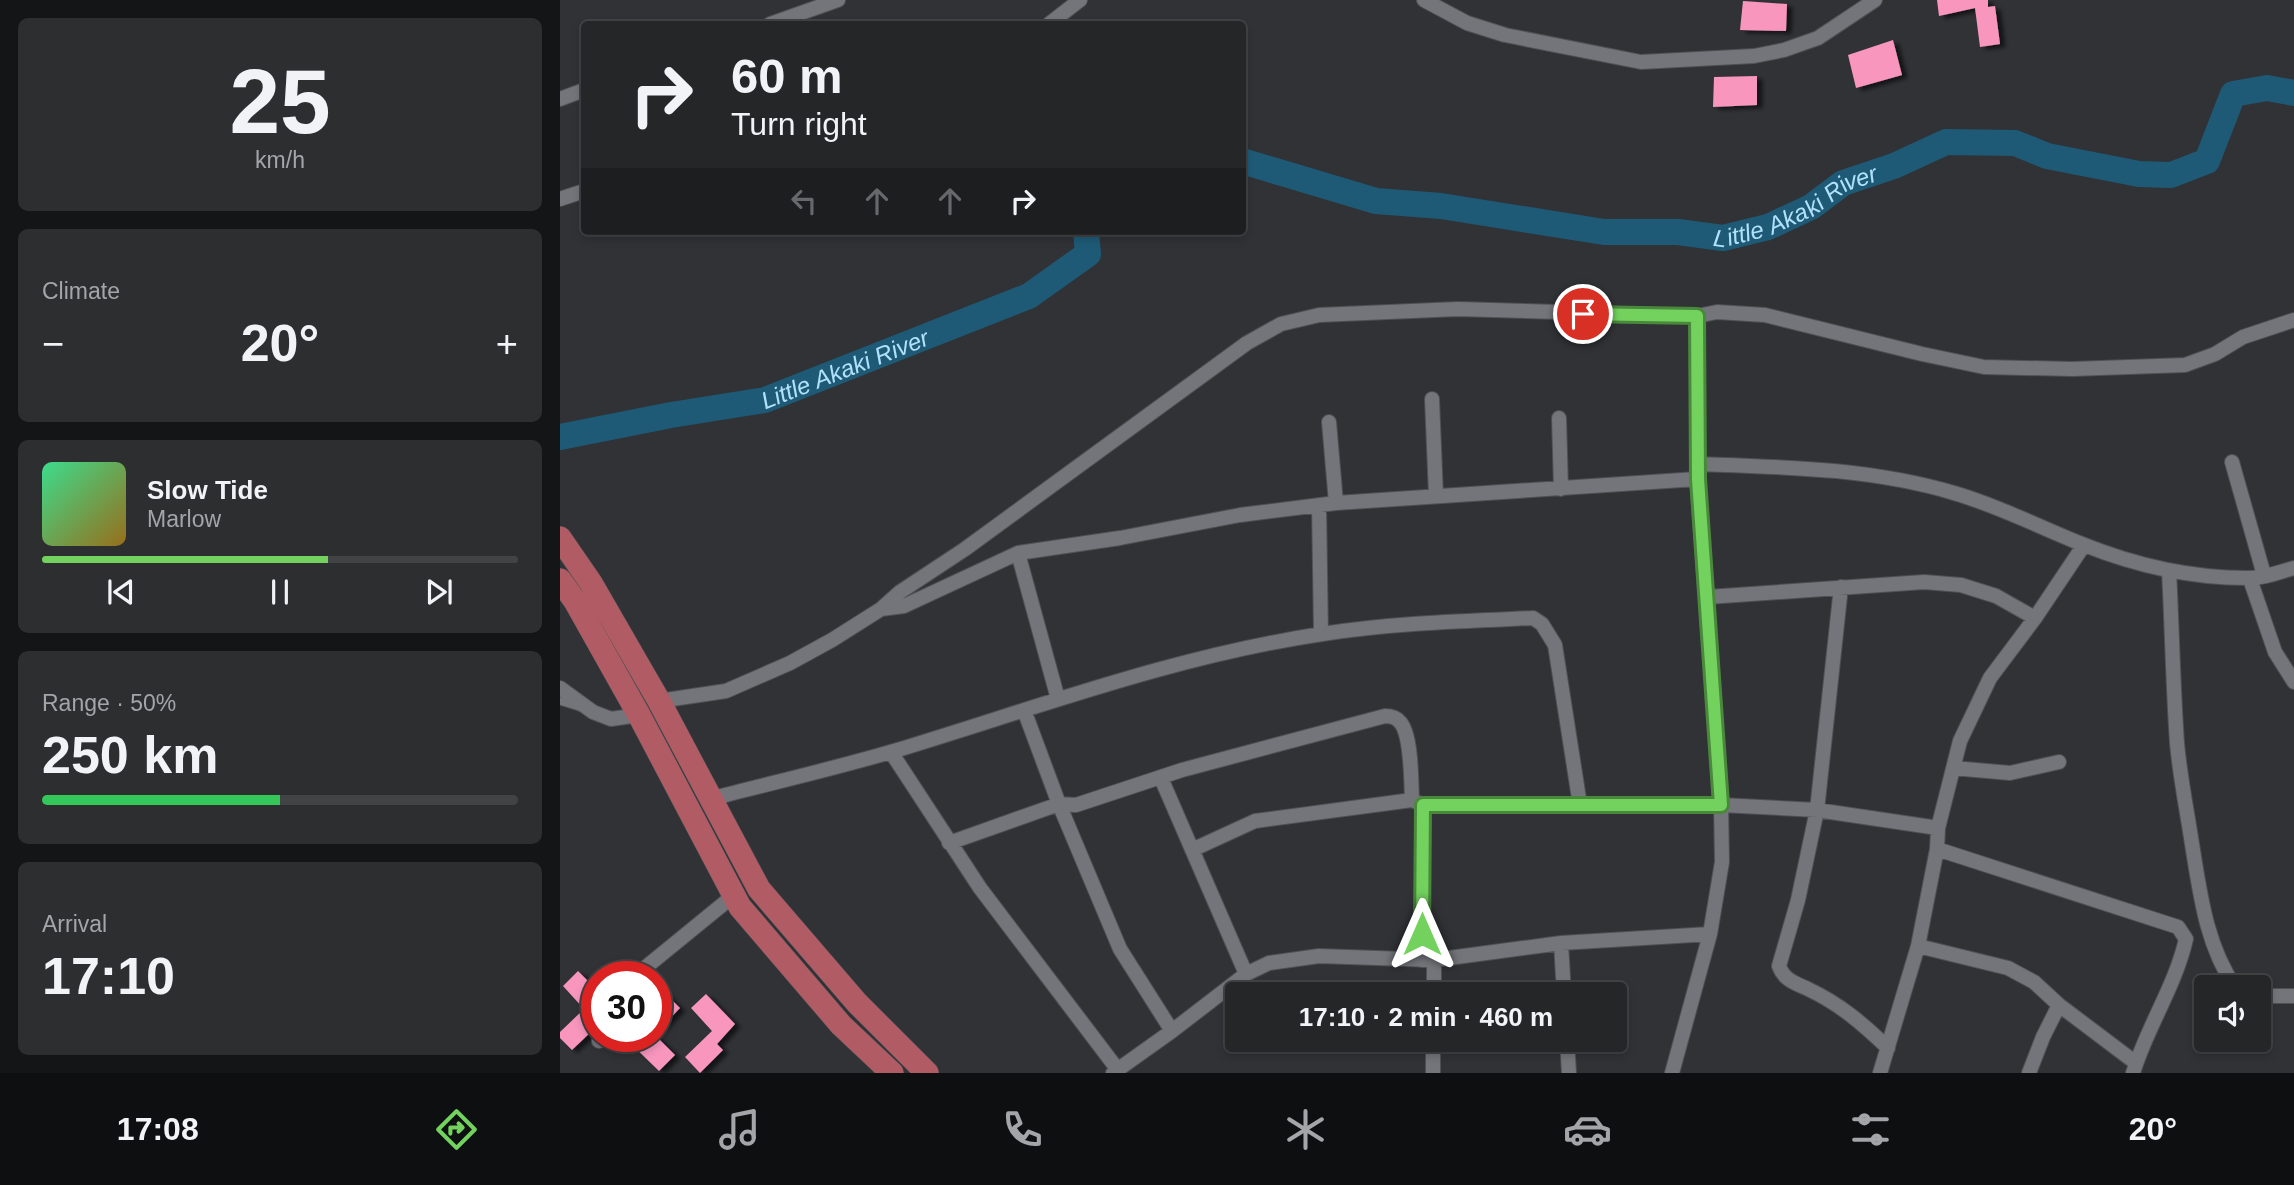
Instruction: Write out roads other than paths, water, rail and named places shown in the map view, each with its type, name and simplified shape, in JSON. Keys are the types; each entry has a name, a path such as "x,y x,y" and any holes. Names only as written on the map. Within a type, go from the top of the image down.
{"main road":[{"path":"560,538 591,583 659,701 759,890 857,1003 927,1073"},
{"path":"560,580 575,601 639,715 736,902 841,1025 892,1073"},
{"path":"736,902 759,890"}],"street":[{"path":"779,21 838,0"},
{"path":"1053,21 1080,0"},
{"path":"1424,0 1467,23 1505,35 1641,62 1754,56 1784,50 1818,38 1875,0"},
{"path":"560,99 581,91"},
{"path":"560,199 581,192"},
{"path":"659,701 726,691 790,663 832,640 965,550 1247,343 1281,324 1319,315 1458,309 1697,316 1717,312 1765,315 1983,367 2072,369 2185,365 2215,355 2244,337 2294,320"},
{"path":"1672,1073 1710,934 1722,862 1708,597 1697,472 1697,316"},
{"path":"1432,399 1436,496"},
{"path":"1559,418 1561,489"},
{"path":"1329,422 1336,503"},
{"path":"2232,463 2275,652 2294,682"},
{"path":"881,609 904,606 1018,553 1120,538 1240,515 1336,503 1561,489 1697,472 1837,470 1954,493 2009,512 2084,545 2169,571 2257,577 2294,568"},
{"path":"1319,505 1321,634"},
{"path":"1880,1073 1918,946 1937,849 1938,828 1960,741 1990,678 2035,618 2084,545"},
{"path":"1018,553 1058,699"},
{"path":"2169,571 2177,742 2183,793 2199,888 2211,939 2227,975"},
{"path":"1708,597 1924,582 1961,585 1996,596 2035,618"},
{"path":"1841,587 1817,810 1798,900 1779,966 1787,979 1829,999 1855,1017 1888,1048"},
{"path":"710,799 891,752 1188,661 1321,634 1467,620 1533,618 1542,624 1555,645 1580,805"},
{"path":"561,700 611,719 639,715"},
{"path":"1024,710 1059,804 1121,949 1172,1031"},
{"path":"949,843 1059,804 1076,805 1161,778 1385,716 1395,717 1401,722 1406,733 1418,802 1428,960 1432,982"},
{"path":"891,752 980,888 1115,1071 1247,974 1269,963 1305,957 1428,960 1561,943 1710,934"},
{"path":"1953,768 2010,773 2059,762"},
{"path":"1161,778 1247,974"},
{"path":"1194,849 1255,821 1418,802 1721,805 1817,810 1938,828"},
{"path":"1918,946 2008,968 2034,982 2134,1068 2164,1005 2186,939 2178,927 1937,849"},
{"path":"655,961 736,902"},
{"path":"1561,943 1563,982"},
{"path":"2271,996 2294,996"},
{"path":"2029,1073 2059,1006"},
{"path":"1433,1052 1433,1073"},
{"path":"1568,1052 1569,1073"}],"waterway":[{"name":"Little Akaki River","path":"1246,162 1376,201 1441,206 1604,232 1678,232 1723,238 1768,227 1811,207 1843,183 1894,166 1946,142 2015,143 2047,156 2139,174 2171,175 2207,161 2233,94 2267,88 2294,93"},
{"name":"Little Akaki River","path":"560,437 765,400 1029,296 1088,254 1086,235"}]}
